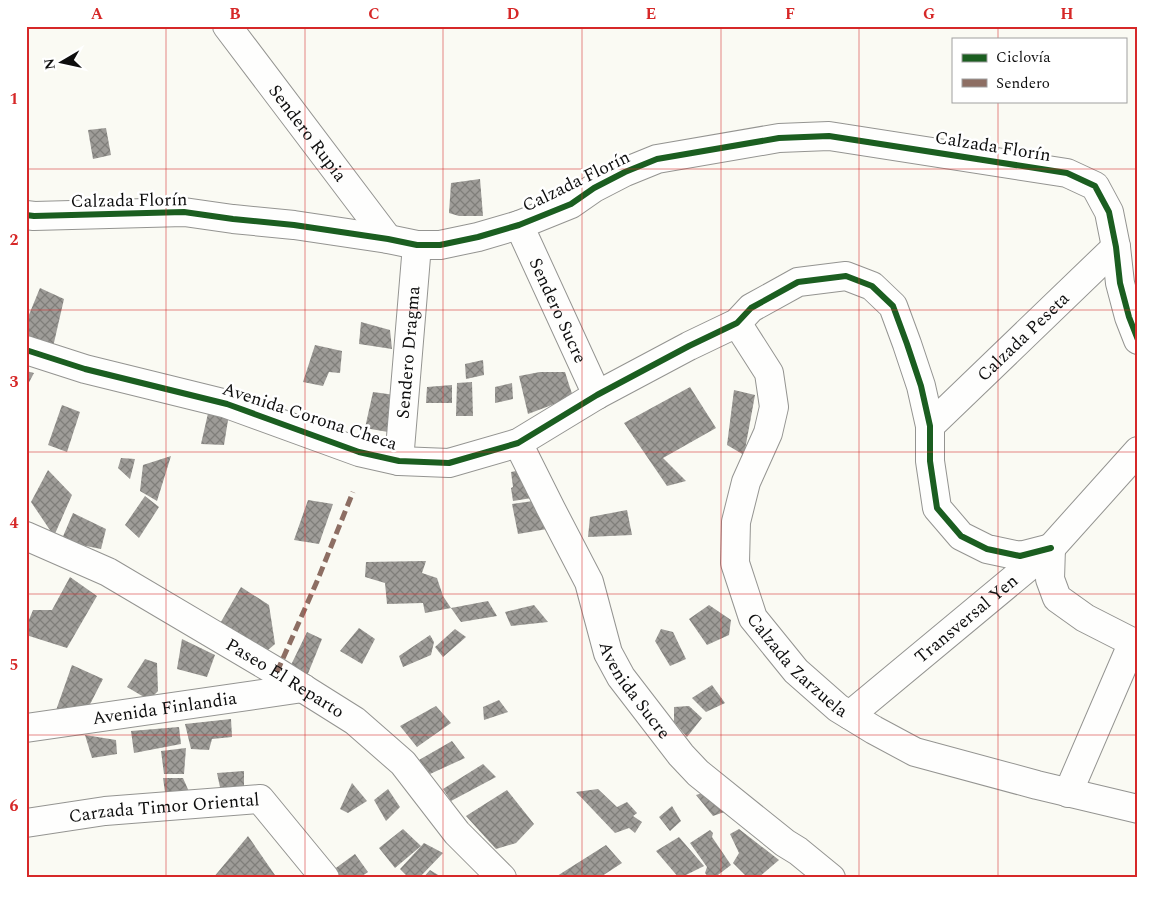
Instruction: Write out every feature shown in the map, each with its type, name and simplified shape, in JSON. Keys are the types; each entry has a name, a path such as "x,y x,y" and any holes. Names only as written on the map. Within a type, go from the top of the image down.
{"street":[{"name":"Sendero Rupia","path":"227,26 388,239"},
{"name":"Calzada Florín","path":"26,214 34,216 184,212 294,225 417,245 440,244 478,237 519,225 571,204 594,188 625,172 657,160 779,138 829,136 1066,173 1095,186 1108,212 1116,247 1120,283 1129,317 1138,340"},
{"name":"Sendero Sucre","path":"519,225 597,395"},
{"name":"Sendero Dragma","path":"398,461 417,245"},
{"name":"Calzada Peseta","path":"930,426 1116,247"},
{"name":"Avenida Corona Checa","path":"26,350 85,369 226,404 359,452 398,461 449,463 518,443 597,395 737,323 751,308 798,282 846,276 872,286 892,306 907,344 921,386 930,426 930,461 937,508 961,536 987,550 1020,556 1051,548"},
{"name":"Calzada Zarzuela","path":"737,323 769,373 774,407 768,433 746,482 736,522 735,563 753,618 796,671 838,708 914,752 1068,793 1138,809"},
{"name":"Avenida Sucre","path":"518,443 550,510 589,582 608,654 621,677 681,755 698,772 831,878"},
{"name":"Transversal Yen","path":"850,715 1051,548 1138,451"},
{"name":"Paseo El Reparto","path":"26,536 108,572 355,720 402,763 458,834 502,878"},
{"path":"1051,548 1050,579 1058,598 1086,618 1135,644 1068,793"},
{"name":"Avenida Finlandia","path":"26,728 303,688"},
{"name":"Carzada Timor Oriental","path":"26,822 105,811 260,799 325,878"}],"building":[{"path":"106,128 111,155 93,159 88,130"},
{"path":"480,179 483,216 459,216 449,213 451,183"},
{"path":"40,288 64,299 53,347 26,339 26,322"},
{"path":"361,322 390,330 392,349 359,344"},
{"path":"315,345 342,351 340,373 329,372 323,386 303,382"},
{"path":"483,360 484,375 466,379 465,364"},
{"path":"26,371 34,373 26,388"},
{"path":"540,372 565,372 573,397 528,414 519,376"},
{"path":"472,382 473,416 456,416 457,383"},
{"path":"512,383 513,399 495,403 495,387"},
{"path":"452,385 452,403 426,403 427,387"},
{"path":"690,387 716,428 663,458 686,481 667,486 624,423"},
{"path":"734,390 755,395 744,455 727,445"},
{"path":"373,392 395,395 388,432 365,428"},
{"path":"62,405 80,412 67,452 48,445"},
{"path":"209,409 229,414 224,445 201,444"},
{"path":"171,456 157,501 140,491 143,465"},
{"path":"121,458 135,459 130,479 118,468"},
{"path":"526,469 538,497 513,501 511,472"},
{"path":"48,470 72,495 54,536 31,502"},
{"path":"145,496 159,507 139,538 125,525"},
{"path":"308,500 333,504 319,544 294,540"},
{"path":"540,500 547,529 518,534 512,504"},
{"path":"627,510 632,535 588,537 590,517"},
{"path":"73,513 106,529 101,549 61,541"},
{"path":"426,561 422,573 437,578 443,596 451,608 425,613 423,603 387,604 385,583 365,577 366,562"},
{"path":"70,577 97,596 67,648 26,635 26,627 33,610 52,610"},
{"path":"241,587 269,605 275,644 268,650 218,627"},
{"path":"488,601 497,616 461,622 451,608"},
{"path":"534,605 548,622 511,626 505,612"},
{"path":"709,605 731,620 729,635 707,645 689,619"},
{"path":"359,628 375,639 362,664 340,651"},
{"path":"455,629 466,637 443,657 435,647"},
{"path":"661,629 673,632 686,659 670,666 655,641"},
{"path":"307,632 322,639 307,676 291,665"},
{"path":"430,635 434,642 431,655 403,667 399,656"},
{"path":"182,639 215,655 207,677 177,669"},
{"path":"145,659 157,663 158,691 149,700 127,687"},
{"path":"72,665 103,679 85,714 54,716"},
{"path":"712,685 725,703 706,712 692,698"},
{"path":"499,700 508,712 484,720 483,707"},
{"path":"436,706 451,723 417,747 400,726"},
{"path":"689,706 702,718 687,737 674,722 674,707"},
{"path":"231,719 232,737 212,739 209,750 191,749 185,724"},
{"path":"179,727 181,744 134,753 131,731"},
{"path":"85,735 116,740 117,754 92,758"},
{"path":"452,741 465,758 430,774 419,760"},
{"path":"186,748 184,774 164,774 161,751"},
{"path":"483,764 496,777 451,801 443,789"},
{"path":"244,771 244,791 221,792 217,773"},
{"path":"163,778 183,778 190,794 166,799"},
{"path":"352,783 367,801 348,813 340,809"},
{"path":"388,789 400,807 386,821 374,800"},
{"path":"598,789 617,807 627,802 637,813 633,816 642,822 635,833 629,828 615,833 576,792"},
{"path":"507,790 534,824 516,843 496,849 466,816"},
{"path":"712,790 727,811 713,816 696,795"},
{"path":"672,806 681,821 670,831 659,817"},
{"path":"403,829 421,846 395,868 379,848"},
{"path":"739,829 779,860 758,878 748,878 733,863 739,853 730,834"},
{"path":"710,830 713,833 712,837 731,865 714,878 709,878 705,873 707,867 690,843"},
{"path":"248,836 277,878 213,878"},
{"path":"679,837 704,866 680,878 656,851"},
{"path":"424,843 443,853 419,878 409,878 400,869"},
{"path":"606,845 622,863 599,878 558,878 557,876"},
{"path":"355,854 368,872 359,878 333,878 329,873"},
{"path":"430,870 443,878 423,878"}],"marked path":[{"path":"277,672 318,579 353,492"}],"cycle path":[{"path":"26,215 184,212 294,225 417,245 440,245 478,237 519,225 571,204 594,188 625,172 657,159 779,138 829,136 1067,173 1095,186 1109,212 1116,247 1120,283 1129,317 1138,340"},
{"path":"26,350 85,369 227,404 359,452 399,461 449,463 518,443 597,395 737,323 751,308 798,282 846,276 872,286 893,306 921,386 930,426 930,461 937,508 961,536 987,549 1020,556 1051,548"}]}
